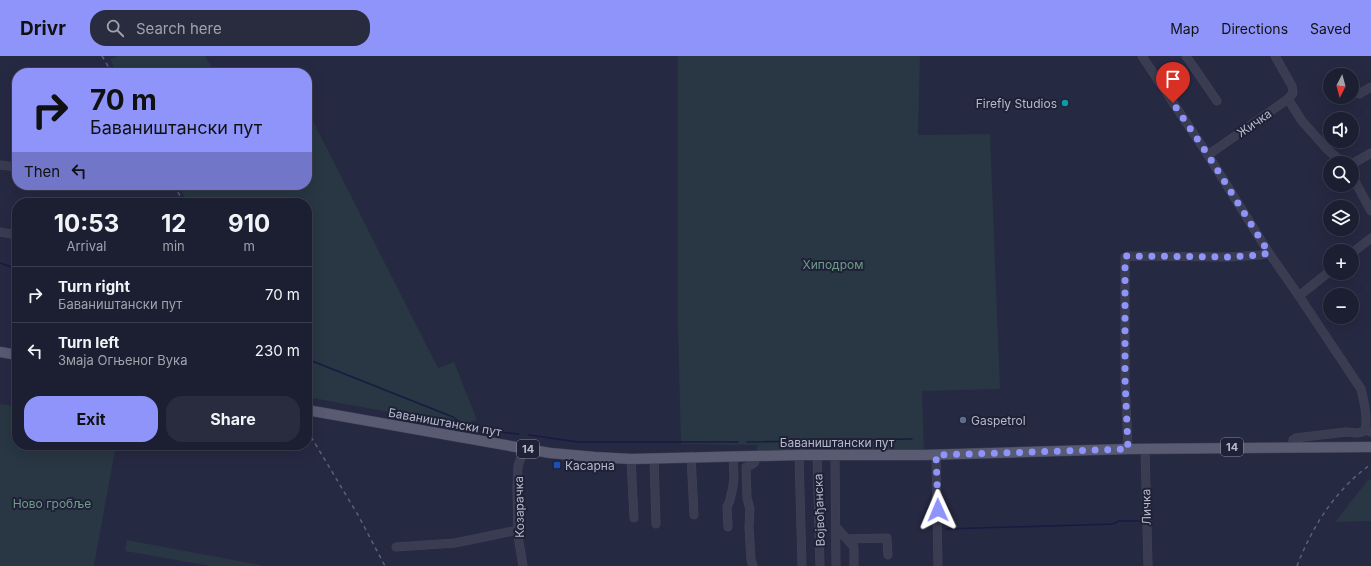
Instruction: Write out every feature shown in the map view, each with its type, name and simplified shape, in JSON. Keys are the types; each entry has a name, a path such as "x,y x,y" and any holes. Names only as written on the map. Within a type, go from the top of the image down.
{"main road":[{"path":"0,352 12,354"},
{"name":"Баваништански пут","path":"312,411 524,448 595,457 631,459 691,456 835,454 936,455 1128,449 1371,446"}],"street":[{"path":"1142,56 1208,155 1269,253 1361,390 1364,400 1368,431 1296,438 1293,440 1293,447"},
{"path":"1186,56 1217,102"},
{"path":"1276,56 1292,86 1293,93 1288,99 1302,121 1336,156"},
{"path":"1359,94 1371,87"},
{"name":"Жичка","path":"1208,155 1288,99"},
{"path":"1359,160 1371,153"},
{"path":"0,165 12,167"},
{"path":"1359,189 1371,211"},
{"path":"0,232 12,234"},
{"path":"1359,247 1371,238"},
{"path":"1128,449 1125,379 1125,258 1128,256 1229,257 1269,253"},
{"path":"1299,296 1323,277"},
{"name":"Козарачка","path":"523,566 520,554 518,530 517,488 518,466 524,448"},
{"name":"Личка","path":"1145,449 1148,566"},
{"path":"835,454 836,566"},
{"path":"799,455 802,566"},
{"name":"Војвођанска","path":"817,455 820,566"},
{"path":"936,455 938,566"},
{"path":"691,456 694,515"},
{"path":"728,527 727,507 730,500 734,477 733,456"},
{"path":"753,566 750,560 750,509 747,498 746,467 753,465 756,461 756,456"},
{"path":"654,458 656,524"},
{"path":"631,459 634,518"},
{"path":"836,527 854,547 854,566"},
{"path":"396,547 454,543 518,530"},
{"path":"847,539 887,538 888,555"}],"green space":[{"path":"119,56 205,56 212,68 114,68 110,59"},
{"name":"Хиподром","path":"678,56 920,56 918,135 990,134 1000,389 922,391 924,455 756,456 757,445 681,444 678,329"},
{"path":"314,123 438,368 454,362 477,420 459,425 312,398 312,198 185,198 181,190 312,190 312,124"},
{"name":"Ново гробље","path":"0,404 12,405 12,450 115,450 94,566 0,566"},
{"path":"1371,479 1371,521 1335,522 1368,480"},
{"path":"127,540 265,566 211,566 125,551"}],"waterway":[{"path":"0,263 12,267"},
{"path":"312,361 453,417 469,429 519,434"},
{"path":"529,435 578,442 738,442"},
{"path":"747,442 912,439"},
{"path":"946,529 1113,524 1119,521 1141,521"}],"railway":[{"path":"102,56 109,68"},
{"path":"177,190 181,198"},
{"path":"312,438 358,515 385,566"},
{"path":"1297,566 1311,534 1323,514 1351,481 1371,464"}],"place":[{"name":"Firefly Studios","path":"1065,103"},
{"name":"Gaspetrol","path":"963,420"},
{"name":"Касарна","path":"557,465"}],"route":[{"path":"938,510 936,455 1128,449 1125,379 1126,256 1229,257 1269,253 1208,155 1173,103"}]}
